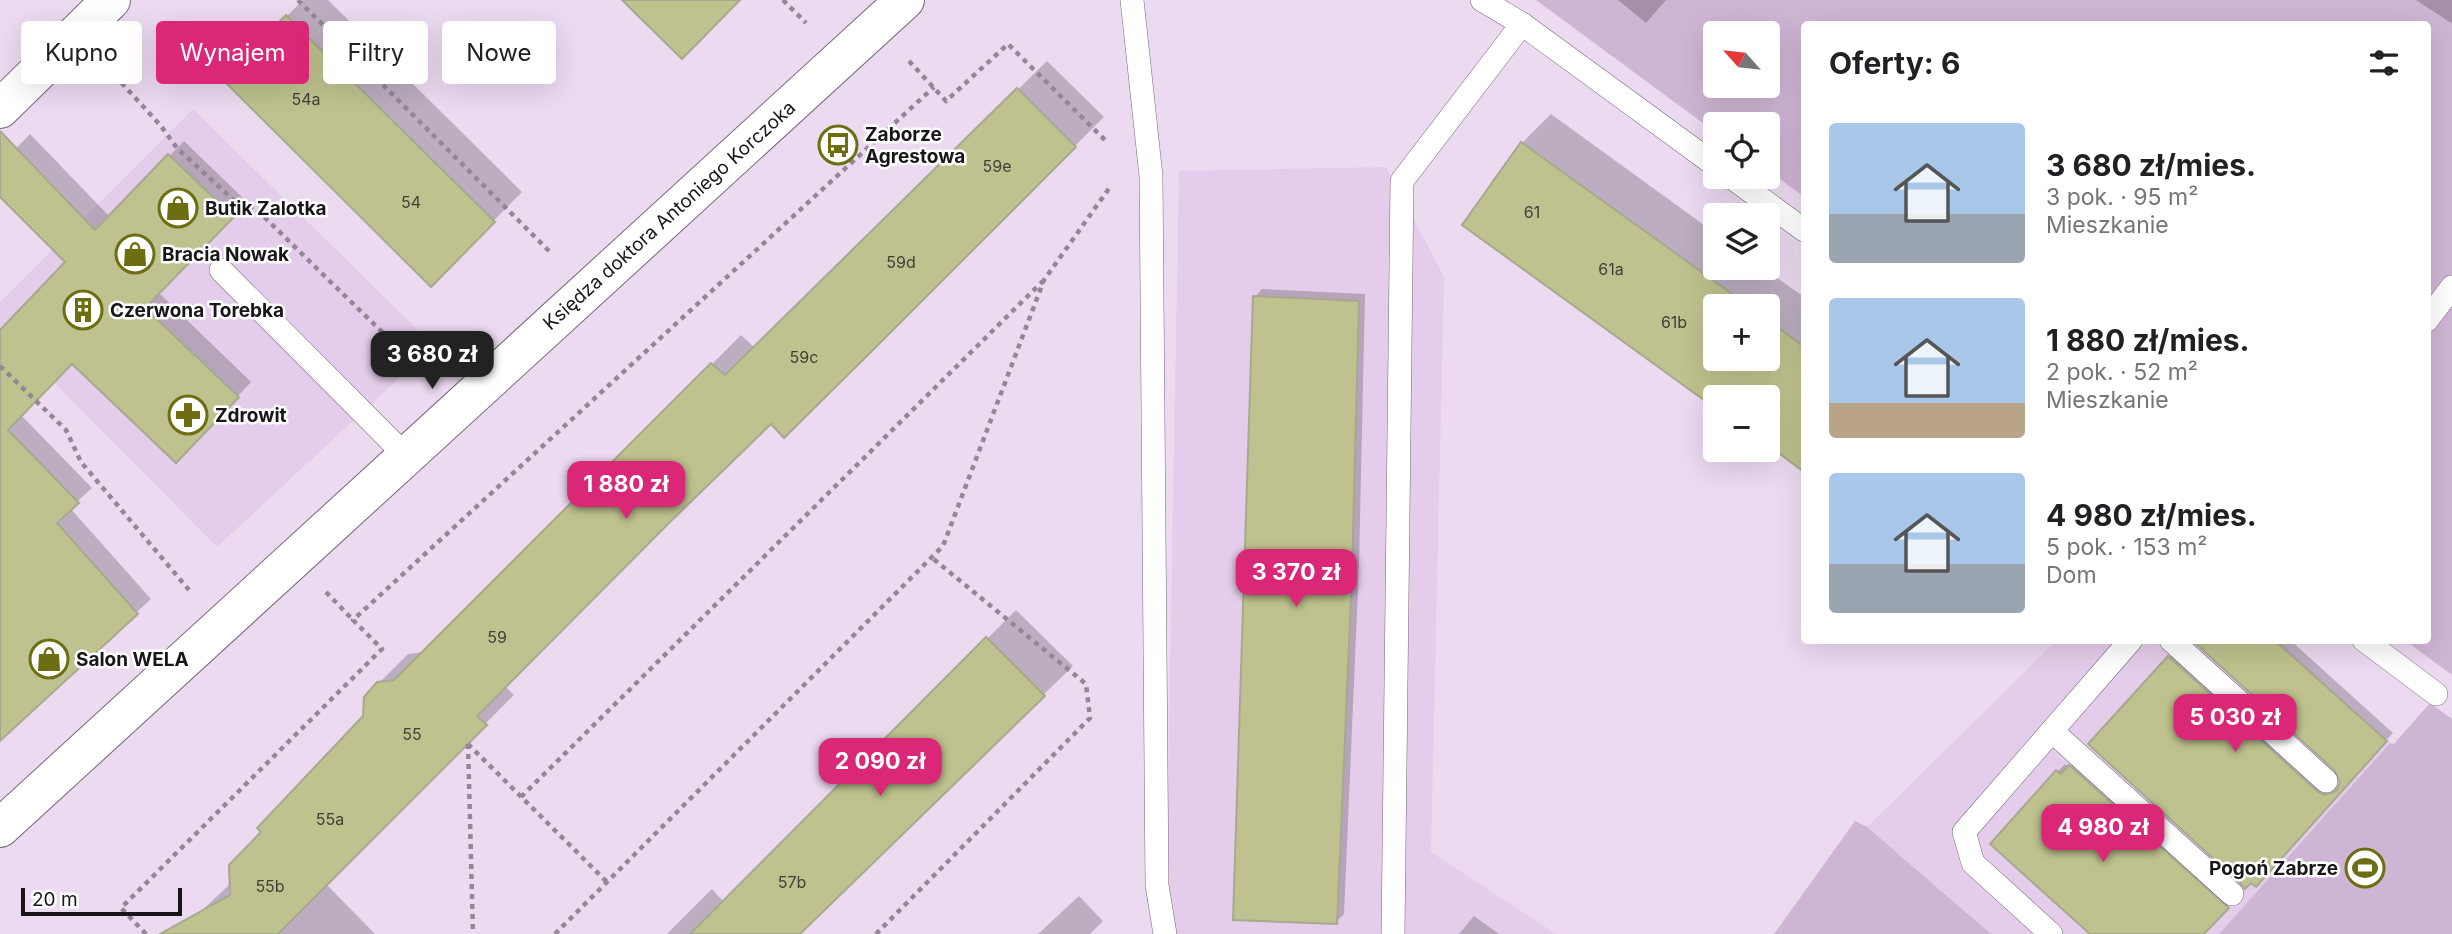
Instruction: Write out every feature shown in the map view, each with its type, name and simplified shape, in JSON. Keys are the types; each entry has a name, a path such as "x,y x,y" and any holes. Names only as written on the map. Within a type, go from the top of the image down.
{"street":[{"path":"89,21 111,0"},
{"name":"Księdza doktora Antoniego Korczoka","path":"0,828 905,0"},
{"path":"0,109 25,84"}],"lane":[{"path":"1132,0 1151,176 1157,885 1165,934"},
{"path":"1482,0 1522,24 1703,156"},
{"path":"1393,934 1402,181 1522,24"},
{"path":"1748,189 1801,228"},
{"path":"220,270 406,456"},
{"path":"2431,315 2452,287"},
{"path":"2051,934 1973,863 1964,832 2128,644"},
{"path":"2175,644 2326,781"},
{"path":"2369,644 2436,694"},
{"path":"2052,731 2232,894"}],"path":[{"path":"298,0 552,254"},
{"path":"783,0 806,23"},
{"path":"909,61 946,101 1008,44 1113,147 1111,134"},
{"path":"123,84 177,148 240,206 254,206 423,372"},
{"path":"353,620 934,87"},
{"path":"521,797 1044,280 1116,178"},
{"path":"555,934 943,546 1044,280"},
{"path":"0,366 66,430 81,462 192,593"},
{"path":"876,934 1090,718 1086,684 931,557"},
{"path":"146,934 121,908 382,649 320,586"},
{"path":"473,934 468,744 607,881"}],"shaded area":[{"path":"1536,0 2452,0 2452,675 2410,644 2431,644 2431,21 1801,21 1801,195 1780,179 1780,112 1703,112 1703,123"},
{"path":"193,109 434,346 217,547 0,328 0,302"},
{"path":"1386,167 1444,277 1431,852 1556,934 1173,934 1166,890 1179,171"},
{"path":"2053,644 2282,644 2390,743 2219,934 1991,934 1867,827"},
{"name":"Pogoń Zabrze","path":"2430,703 2452,719 2452,934 2219,934 2390,743 2394,744"},
{"path":"1855,821 1867,827 1991,934 1774,934"}],"building":[{"path":"622,0 740,0 682,59"},
{"path":"286,15 292,21 280,21"},
{"path":"309,38 323,52 323,84 356,84 495,222 431,287 227,84 309,84"},
{"path":"1017,88 1076,147 784,438 771,424 671,521 477,716 487,725 278,934 160,934 230,895 229,865 261,832 257,828 363,716 364,697 377,682 394,680 711,363 725,375"},
{"path":"0,131 95,230 168,154 234,217 145,308 239,397 176,463 72,364 8,430 79,503 57,523 138,614 0,741 0,330 65,262 0,197"},
{"path":"1521,142 1703,273 1703,280 1713,280 1732,294 1703,294 1703,371 1780,371 1780,329 1801,345 1801,470 1780,454 1780,385 1703,385 1703,399 1462,225"},
{"path":"1253,296 1359,301 1352,574 1337,924 1233,920"},
{"path":"986,637 1045,696 800,934 690,934"},
{"path":"2196,644 2278,644 2387,741 2256,887 2251,883 2245,889 2088,744 2168,656 2317,791 2324,795 2336,791 2340,783 2335,771"},
{"path":"2069,765 2229,908 2204,934 2090,934 1990,844 2056,770 2061,774"}],"place":[{"name":"Zaborze Agrestowa","path":"838,145"},
{"name":"Butik Zalotka","path":"178,208"},
{"name":"Bracia Nowak","path":"135,254"},
{"name":"Czerwona Torebka","path":"83,310"},
{"name":"Zdrowit","path":"188,415"},
{"name":"Salon WELA","path":"49,659"},
{"name":"Pogoń Zabrze","path":"2365,868"}]}
